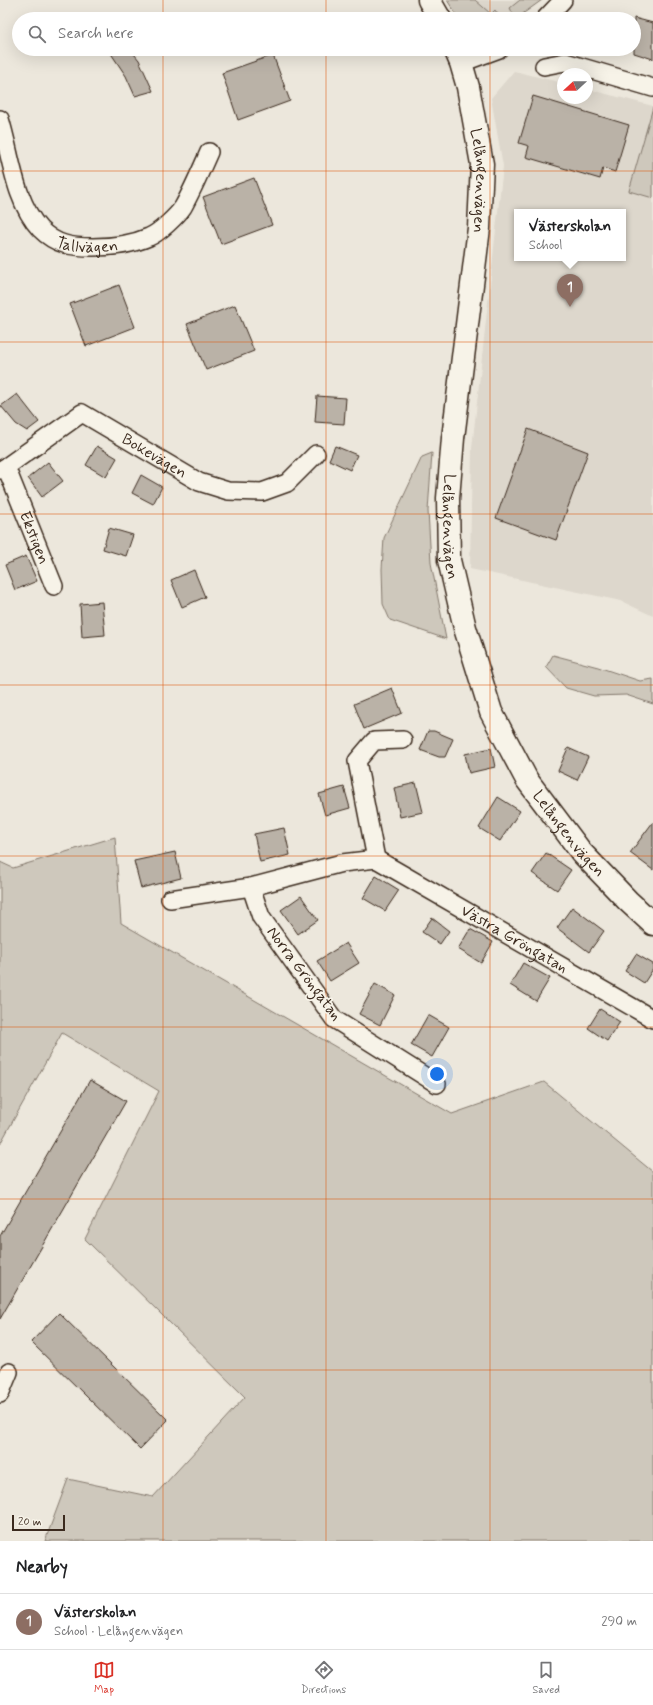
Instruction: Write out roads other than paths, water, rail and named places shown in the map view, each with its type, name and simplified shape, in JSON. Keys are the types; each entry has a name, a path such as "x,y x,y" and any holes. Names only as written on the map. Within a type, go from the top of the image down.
{"street":[{"path":"429,0 436,12"},
{"path":"551,12 562,0"},
{"name":"Lelångenvägen","path":"458,56 468,87 482,164 479,228 453,438 448,498 449,560 465,628 491,712 527,780 582,854 628,901 653,923"},
{"path":"544,66 565,62 653,88"},
{"name":"Tallvägen","path":"0,119 16,182 28,211 40,228 56,242 77,247 97,247 124,244 150,237 167,224 182,208 209,152"},
{"name":"Bokevägen","path":"3,468 82,413 198,482 228,491 262,492 287,483 316,454"},
{"name":"Ekstigen","path":"3,468 54,586"},
{"path":"170,899 251,887 342,863 376,859 357,762 374,741 403,740"},
{"name":"Västra Gröngatan","path":"376,859 653,1019"},
{"name":"Norra Gröngatan","path":"251,887 261,917 334,1020 437,1084"},
{"path":"0,1394 9,1372"}],"place":[{"name":"Västerskolan","path":"570,307"}]}
